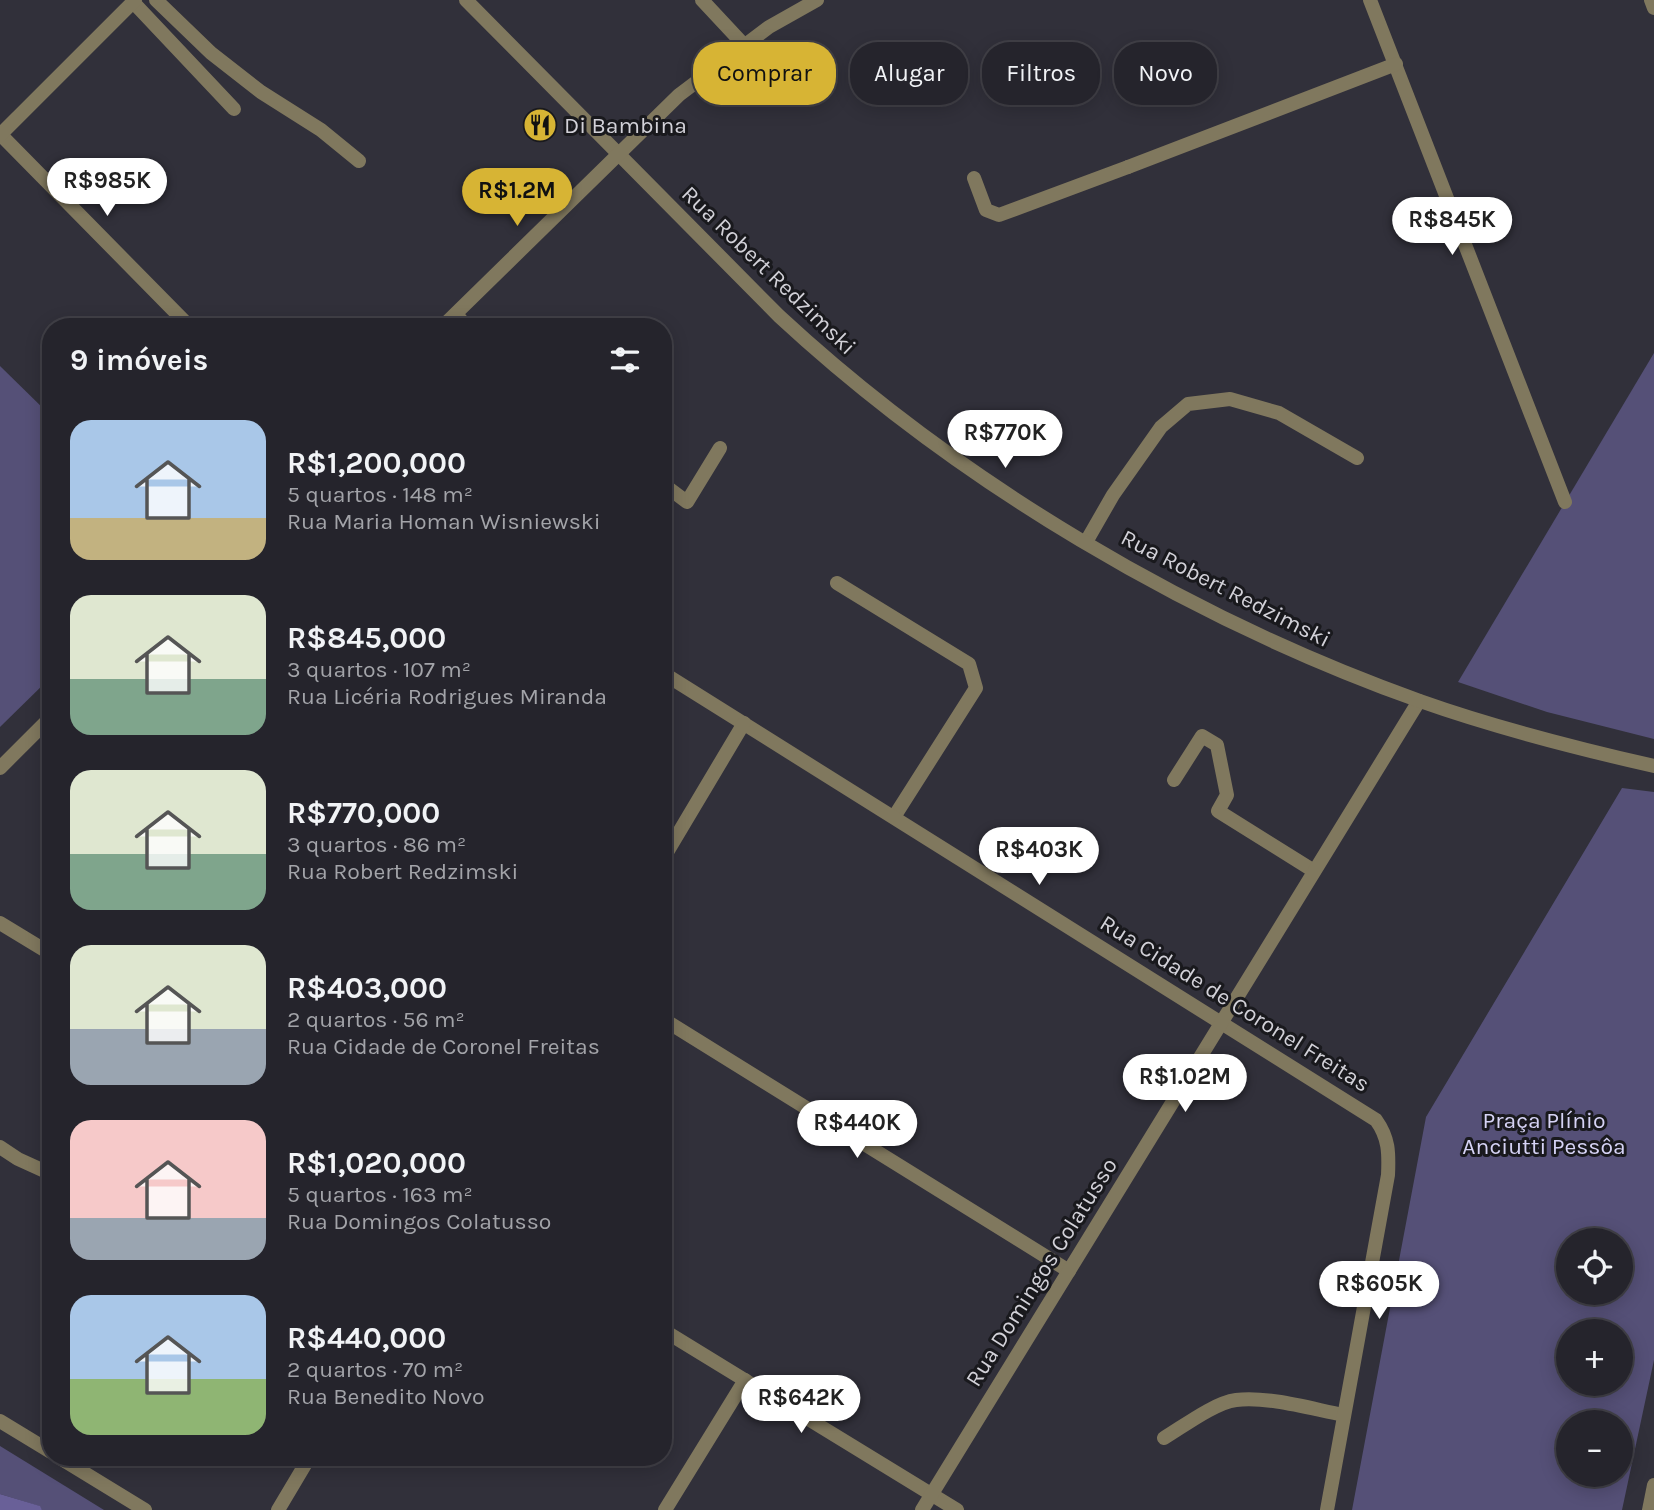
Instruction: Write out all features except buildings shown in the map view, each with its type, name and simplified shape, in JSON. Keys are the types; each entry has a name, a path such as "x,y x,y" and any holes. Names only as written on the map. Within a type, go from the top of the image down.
{"street":[{"path":"156,0 211,53 261,92 321,130 359,161"},
{"name":"Rua Robert Redzimski","path":"466,0 779,316 825,359 939,446 1016,499 1175,593 1253,632 1339,670 1419,701 1505,729 1654,766"},
{"path":"702,0 741,42"},
{"path":"748,42 817,0"},
{"path":"1370,0 1565,502"},
{"path":"1651,0 1654,8"},
{"path":"181,318 0,134 134,1 234,109"},
{"path":"974,178 986,210 999,215 1396,64"},
{"path":"452,318 617,153 693,84"},
{"path":"456,314 459,318"},
{"path":"1086,542 1113,495 1161,427 1188,404 1230,399 1279,413 1357,458"},
{"path":"672,491 687,502 720,448"},
{"path":"837,583 969,664 974,675 976,688 894,817"},
{"name":"Rua Cidade de Coronel Freitas","path":"672,679 1376,1120 1385,1133 1389,1150 1388,1175 1344,1415"},
{"name":"Rua Domingos Colatusso","path":"922,1510 1419,701"},
{"path":"672,844 744,723"},
{"path":"0,768 42,727"},
{"path":"1174,780 1202,736 1217,745 1227,795 1218,811 1314,871"},
{"path":"0,923 42,949"},
{"path":"672,1025 1069,1271"},
{"path":"0,1147 42,1170"},
{"path":"672,1335 957,1510"},
{"path":"665,1510 745,1380"},
{"path":"1164,1437 1235,1400 1261,1401 1344,1415 1327,1510"},
{"path":"0,1421 42,1447"},
{"path":"73,1466 145,1510"},
{"path":"278,1510 304,1466"},
{"path":"1649,1510 1654,1485"}],"green space":[{"path":"1654,353 1654,739 1547,712 1458,682"},
{"path":"0,366 42,407 42,686 0,727"},
{"name":"Praça Plínio Anciutti Pessôa","path":"1622,788 1654,792 1654,1360 1633,1458 1633,1410 1556,1410 1556,1487 1627,1487 1622,1510 1352,1510 1426,1117"},
{"path":"0,1446 104,1510 42,1510 39,1506 0,1494"}],"shaded area":[{"path":"0,1494 40,1506 42,1510 0,1510"}],"place":[{"name":"Di Bambina","path":"540,125"}]}
